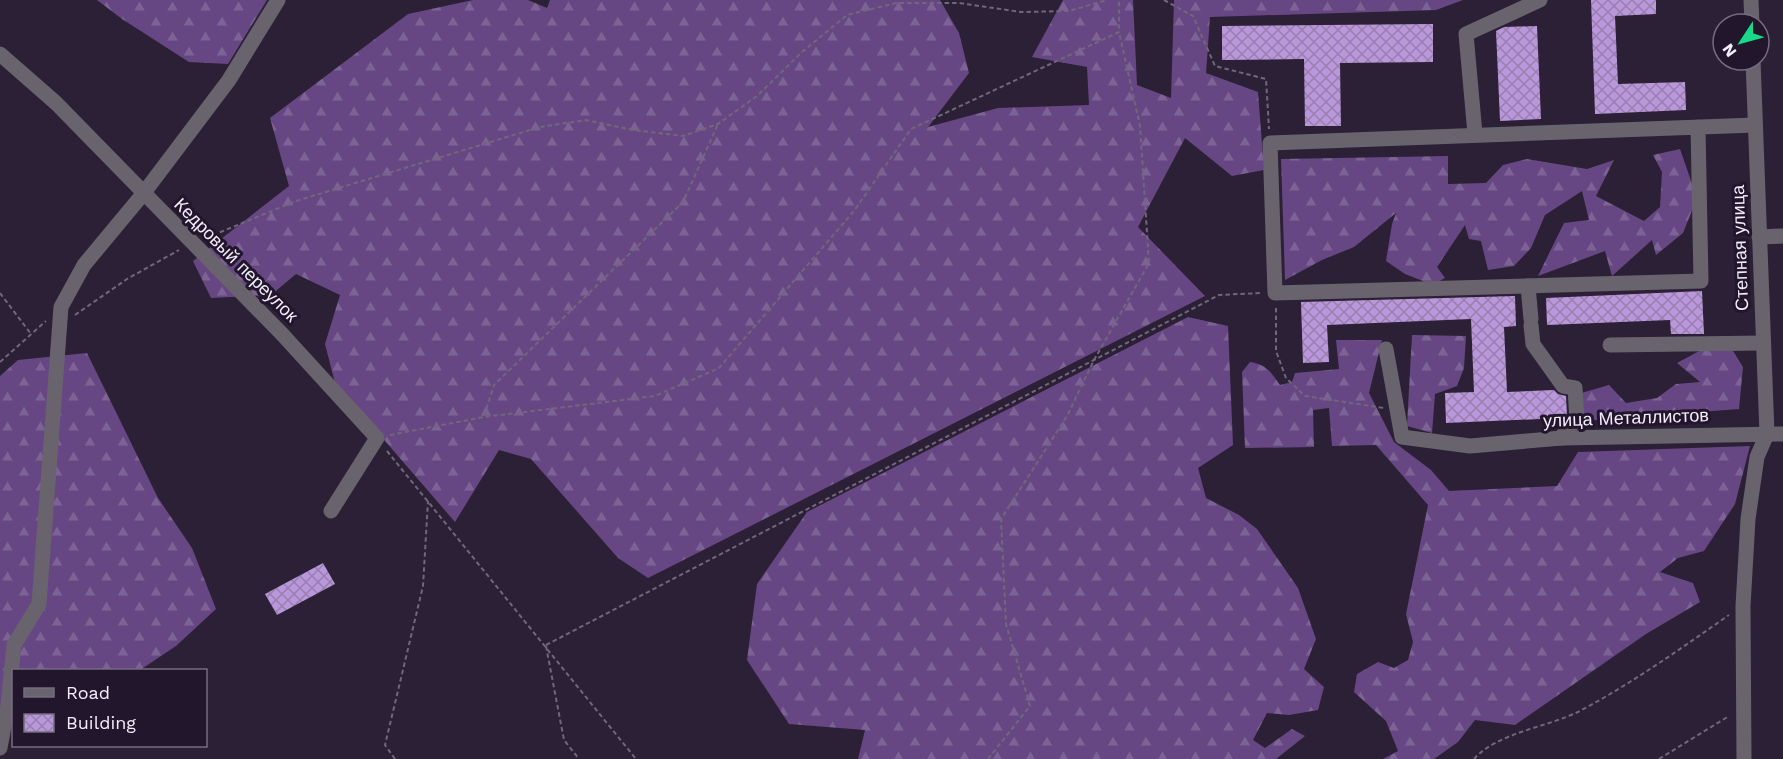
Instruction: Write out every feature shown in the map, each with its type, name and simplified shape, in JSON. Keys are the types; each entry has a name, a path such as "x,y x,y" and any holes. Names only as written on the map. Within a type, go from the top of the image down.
{"street":[{"path":"0,748 8,705 14,645 39,604 61,307 84,265 143,194 229,80 278,0"},
{"path":"1475,134 1466,34 1540,0"},
{"name":"Кедровый переулок","path":"0,54 56,103 282,334 377,438"},
{"name":"Степная улица","path":"1753,72 1767,434"},
{"path":"1698,127 1701,281 1275,293 1270,143 1475,134 1755,125"},
{"path":"1759,237 1783,236"},
{"path":"1528,286 1533,344 1563,386 1575,388 1577,421 1567,427 1562,438"},
{"path":"1610,345 1764,343"},
{"path":"1386,349 1397,410"},
{"name":"улица Металлистов","path":"1397,410 1402,437 1470,446 1562,438 1783,434"},
{"path":"1744,759 1743,606 1748,519 1757,457 1767,434"},
{"path":"331,511 377,438"}],"path":[{"path":"60,325 128,279 192,243 296,201 540,126 586,120 633,130 683,136 718,124 757,96 802,52 847,15 896,3 959,3 1021,12 1069,11 1107,0"},
{"path":"988,759 1030,706 1006,624 1001,519 1067,416 1094,360 1149,263 1140,126 1119,32 1119,0"},
{"path":"1164,0 1192,16 1215,66 1266,79 1270,143"},
{"path":"636,759 377,438 484,417 656,396 719,368 854,212 911,129 1119,32"},
{"path":"484,417 494,385 683,202 718,124"},
{"path":"0,293 31,334"},
{"path":"546,645 1219,295 1275,293 1276,351 1286,378 1305,396 1397,410"},
{"path":"0,362 61,307"},
{"path":"395,759 385,745 423,586 428,501"},
{"path":"1474,759 1501,741 1576,712 1664,661 1743,606"},
{"path":"546,645 564,740 579,759"},
{"path":"1659,759 1744,707"}],"green space":[{"path":"97,0 267,0 228,64 189,62"},
{"path":"473,0 528,0 547,8 550,0 940,0 959,33 969,73 928,127 998,108 1089,105 1087,67 1032,57 1063,0 1133,0 1137,85 1171,98 1174,0 1463,0 1436,10 1210,17 1206,73 1258,92 1264,170 1232,176 1185,138 1138,227 1205,296 648,578 618,558 531,459 499,450 455,522 335,383 325,344 340,295 296,274 271,295 211,298 193,261 289,186 270,118 408,14"},
{"path":"1680,149 1697,198 1683,233 1656,255 1652,240 1612,276 1605,251 1538,276 1564,223 1589,220 1582,191 1545,215 1531,248 1514,266 1488,270 1481,241 1469,239 1465,225 1437,267 1445,278 1433,285 1405,274 1386,261 1396,213 1354,247 1322,260 1285,280 1281,159 1448,156 1448,184 1486,183 1503,165 1527,159 1587,169 1614,160 1596,196 1644,221 1660,207 1662,172 1653,155"},
{"path":"1188,317 1228,326 1233,445 1198,468 1206,498 1239,515 1257,529 1298,588 1316,639 1304,669 1324,687 1318,710 1289,715 1267,713 1253,740 1265,748 1292,729 1305,736 1276,759 858,759 865,730 789,724 747,660 757,584 807,512"},
{"path":"1412,335 1466,336 1464,368 1457,386 1435,394 1432,433 1407,426"},
{"path":"1336,340 1382,340 1369,393 1394,442 1431,470 1449,491 1557,486 1578,452 1750,446 1735,504 1704,551 1678,558 1660,572 1693,583 1700,602 1646,634 1515,725 1475,720 1458,742 1434,759 1383,759 1398,751 1386,721 1354,692 1357,674 1378,662 1394,668 1408,660 1413,642 1406,614 1428,505 1376,445 1332,446 1329,408 1313,410 1314,447 1245,448 1242,372 1250,362 1268,369 1280,385 1292,382 1295,373 1339,369"},
{"path":"1703,349 1733,351 1743,367 1739,409 1582,421 1578,394 1609,385 1626,403 1657,398 1676,384 1700,382 1677,363"},
{"path":"87,353 158,498 192,548 216,609 176,646 142,669 12,669 12,677 0,719 0,376 18,360"}],"building":[{"path":"1591,0 1656,0 1656,14 1615,16 1618,84 1685,82 1686,110 1595,114"},
{"path":"1433,24 1433,62 1340,63 1341,126 1305,126 1304,59 1222,60 1222,26"},
{"path":"1537,26 1541,119 1500,121 1496,31 1504,27"},
{"path":"1702,291 1704,334 1671,334 1670,320 1547,325 1546,298"},
{"path":"1515,296 1516,326 1504,327 1507,392 1554,390 1566,396 1567,416 1563,418 1446,423 1445,393 1474,392 1471,319 1327,325 1329,362 1303,363 1301,302"},
{"path":"323,563 335,584 277,615 265,594"}]}
